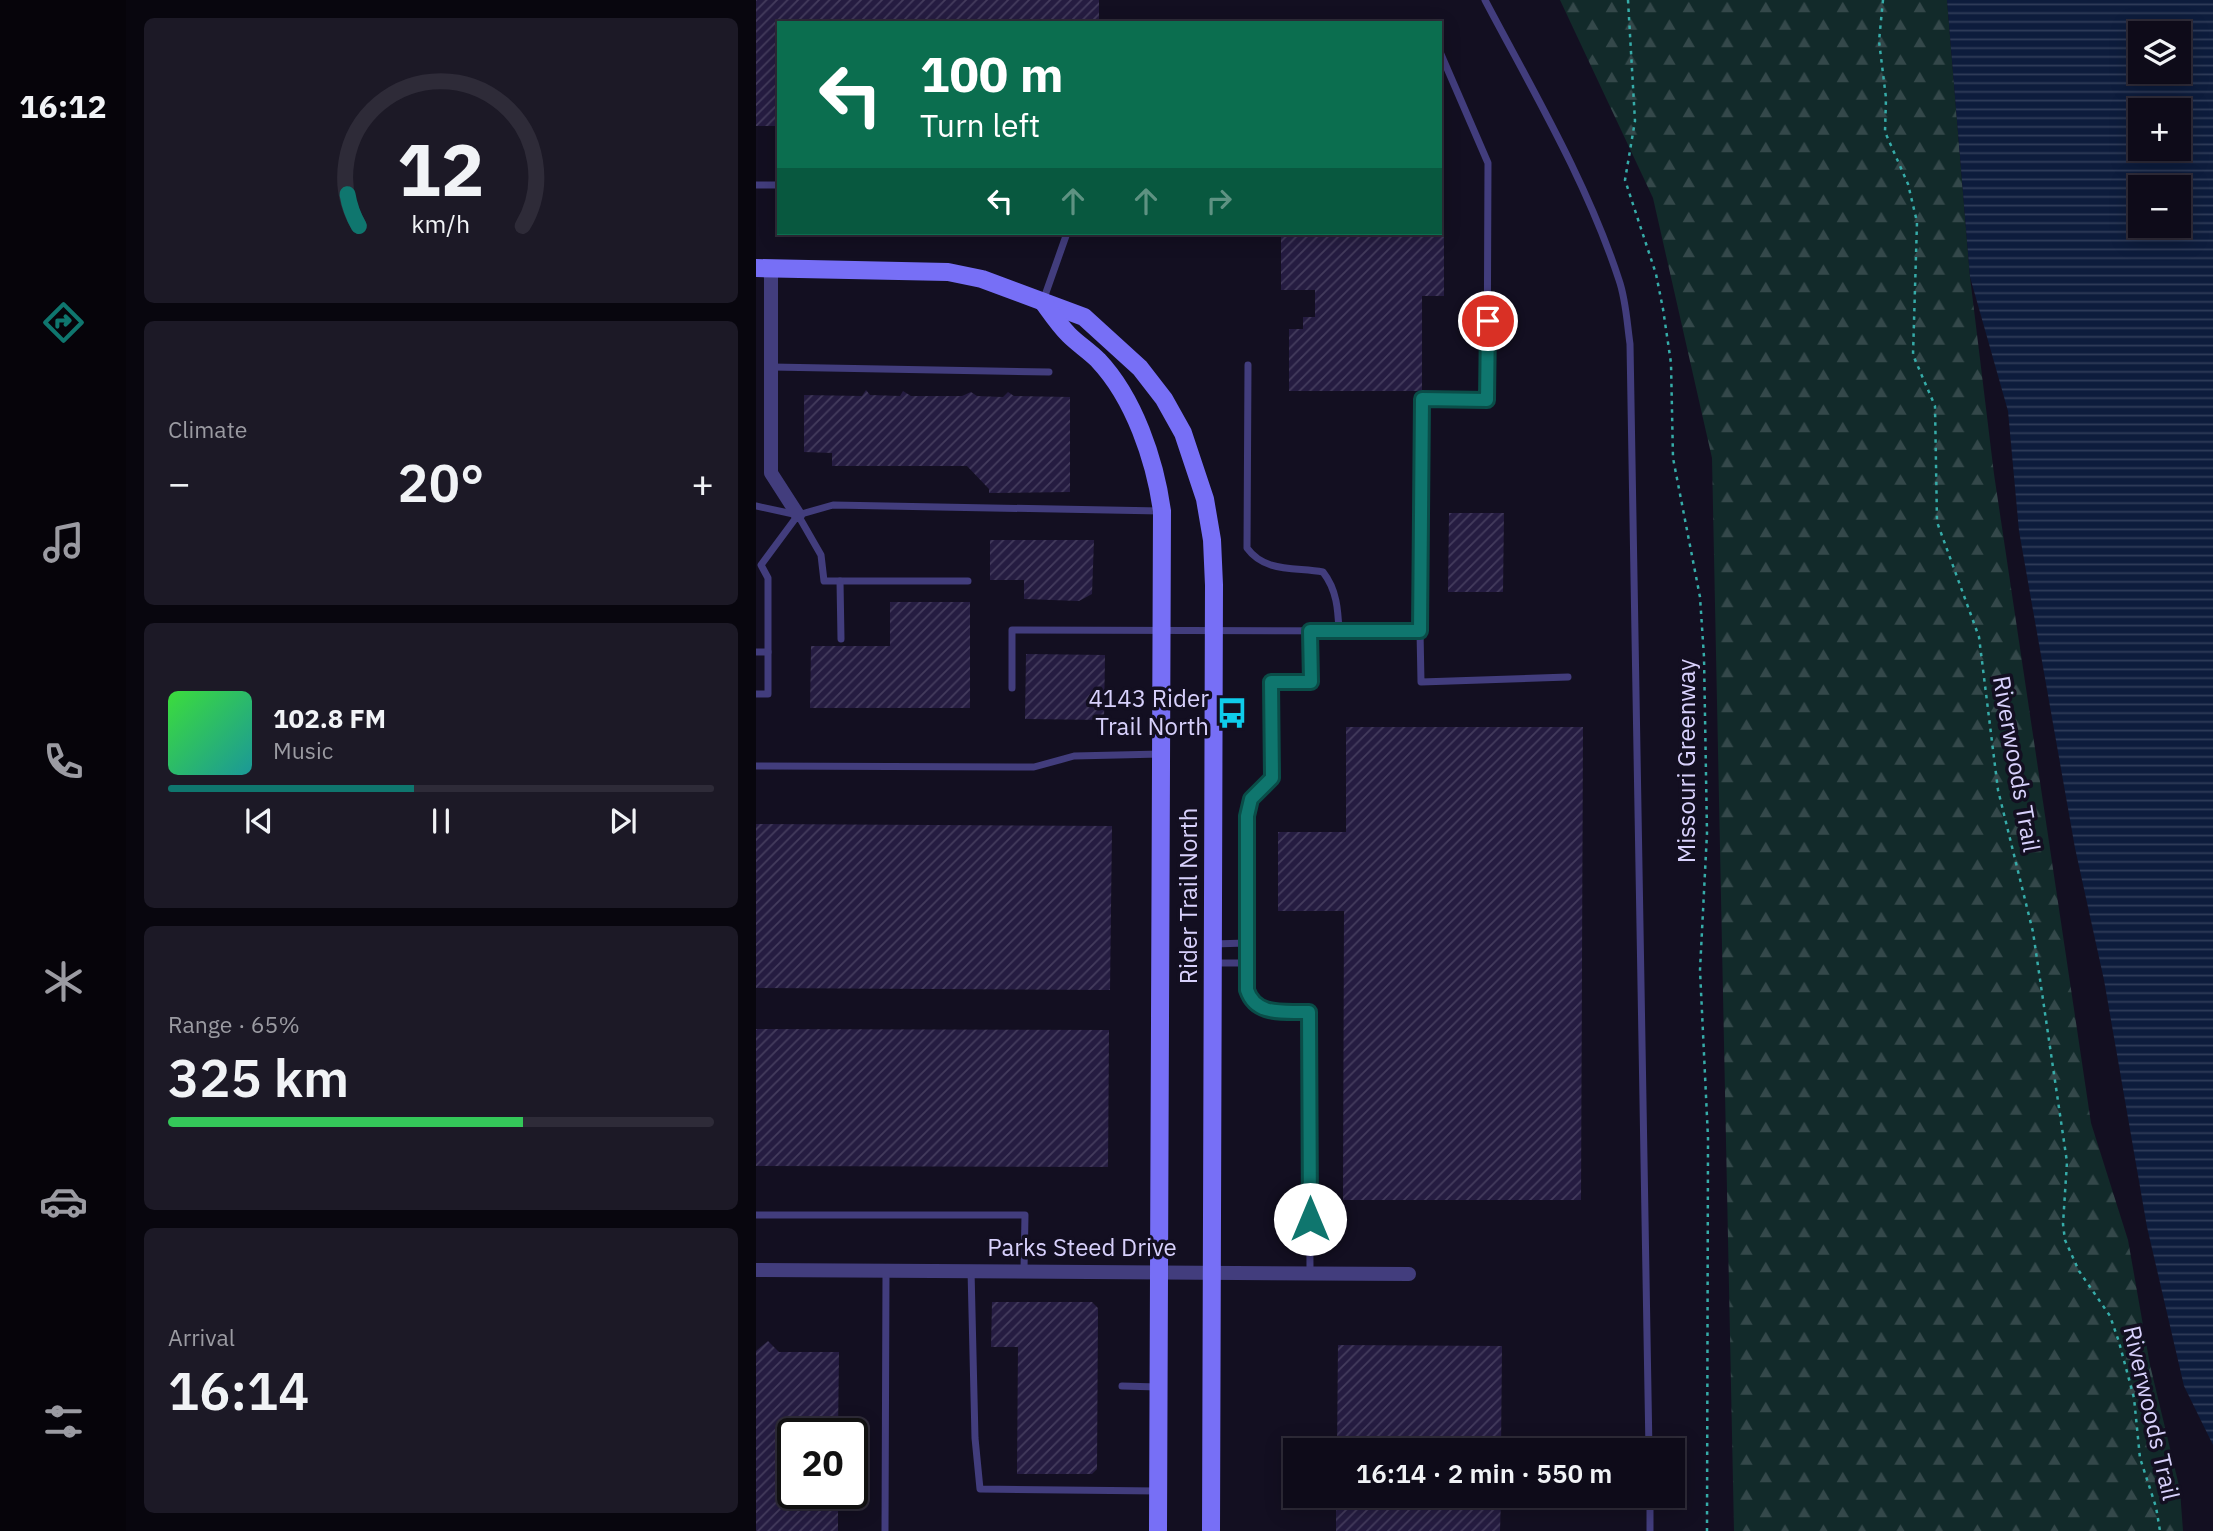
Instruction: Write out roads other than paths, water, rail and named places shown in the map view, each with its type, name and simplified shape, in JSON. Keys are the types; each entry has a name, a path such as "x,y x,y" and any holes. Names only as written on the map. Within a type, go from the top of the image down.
{"street":[{"path":"798,515 771,473 771,367 763,268 948,272 982,279 1042,302 1066,319"},
{"name":"Rider Trail North","path":"1066,319 1084,317 1140,368 1164,399 1183,433 1205,499 1212,540 1214,963 1211,1531"},
{"name":"Rider Trail North","path":"1066,319 1099,360 1143,435 1157,472 1162,511 1158,1531"},
{"name":"Parks Steed Drive","path":"756,1270 1159,1270 1409,1274"}],"lane":[{"path":"1485,0 1601,229 1620,283 1630,344 1649,1438"},
{"path":"1442,57 1488,163 1487,400 1422,399 1421,682 1568,677"},
{"path":"756,185 777,185"},
{"path":"1042,302 1066,235"},
{"path":"1248,365 1247,548 1259,561 1271,566 1323,572 1331,583 1337,603 1339,631"},
{"path":"771,367 1049,372"},
{"path":"756,506 798,515 833,505 1162,511"},
{"path":"798,515 821,555 824,581 968,581"},
{"path":"756,694 768,694 768,578 761,565 798,515"},
{"path":"840,581 841,639"},
{"path":"1012,688 1012,630 1420,631"},
{"path":"1310,631 1311,682 1271,682 1272,778 1251,799 1247,816 1246,963 1247,990 1251,1001 1261,1010 1309,1012 1310,1273"},
{"path":"756,652 768,652"},
{"path":"756,766 1034,768 1074,756 1162,754"},
{"path":"1214,944 1247,943"},
{"path":"1214,963 1246,963"},
{"path":"756,1215 1025,1215 1024,1270"},
{"path":"885,1531 886,1270"},
{"path":"971,1270 975,1438 979,1489 1158,1491"},
{"path":"1122,1386 1159,1387"},
{"path":"1650,1508 1650,1531"}],"water":[{"path":"1947,0 2213,0 2213,1445 2184,1386 2147,1227 2104,980 2075,848 2019,531 2008,411 1970,277"}],"place":[{"name":"4143 Rider Trail North","path":"1232,713"}]}
